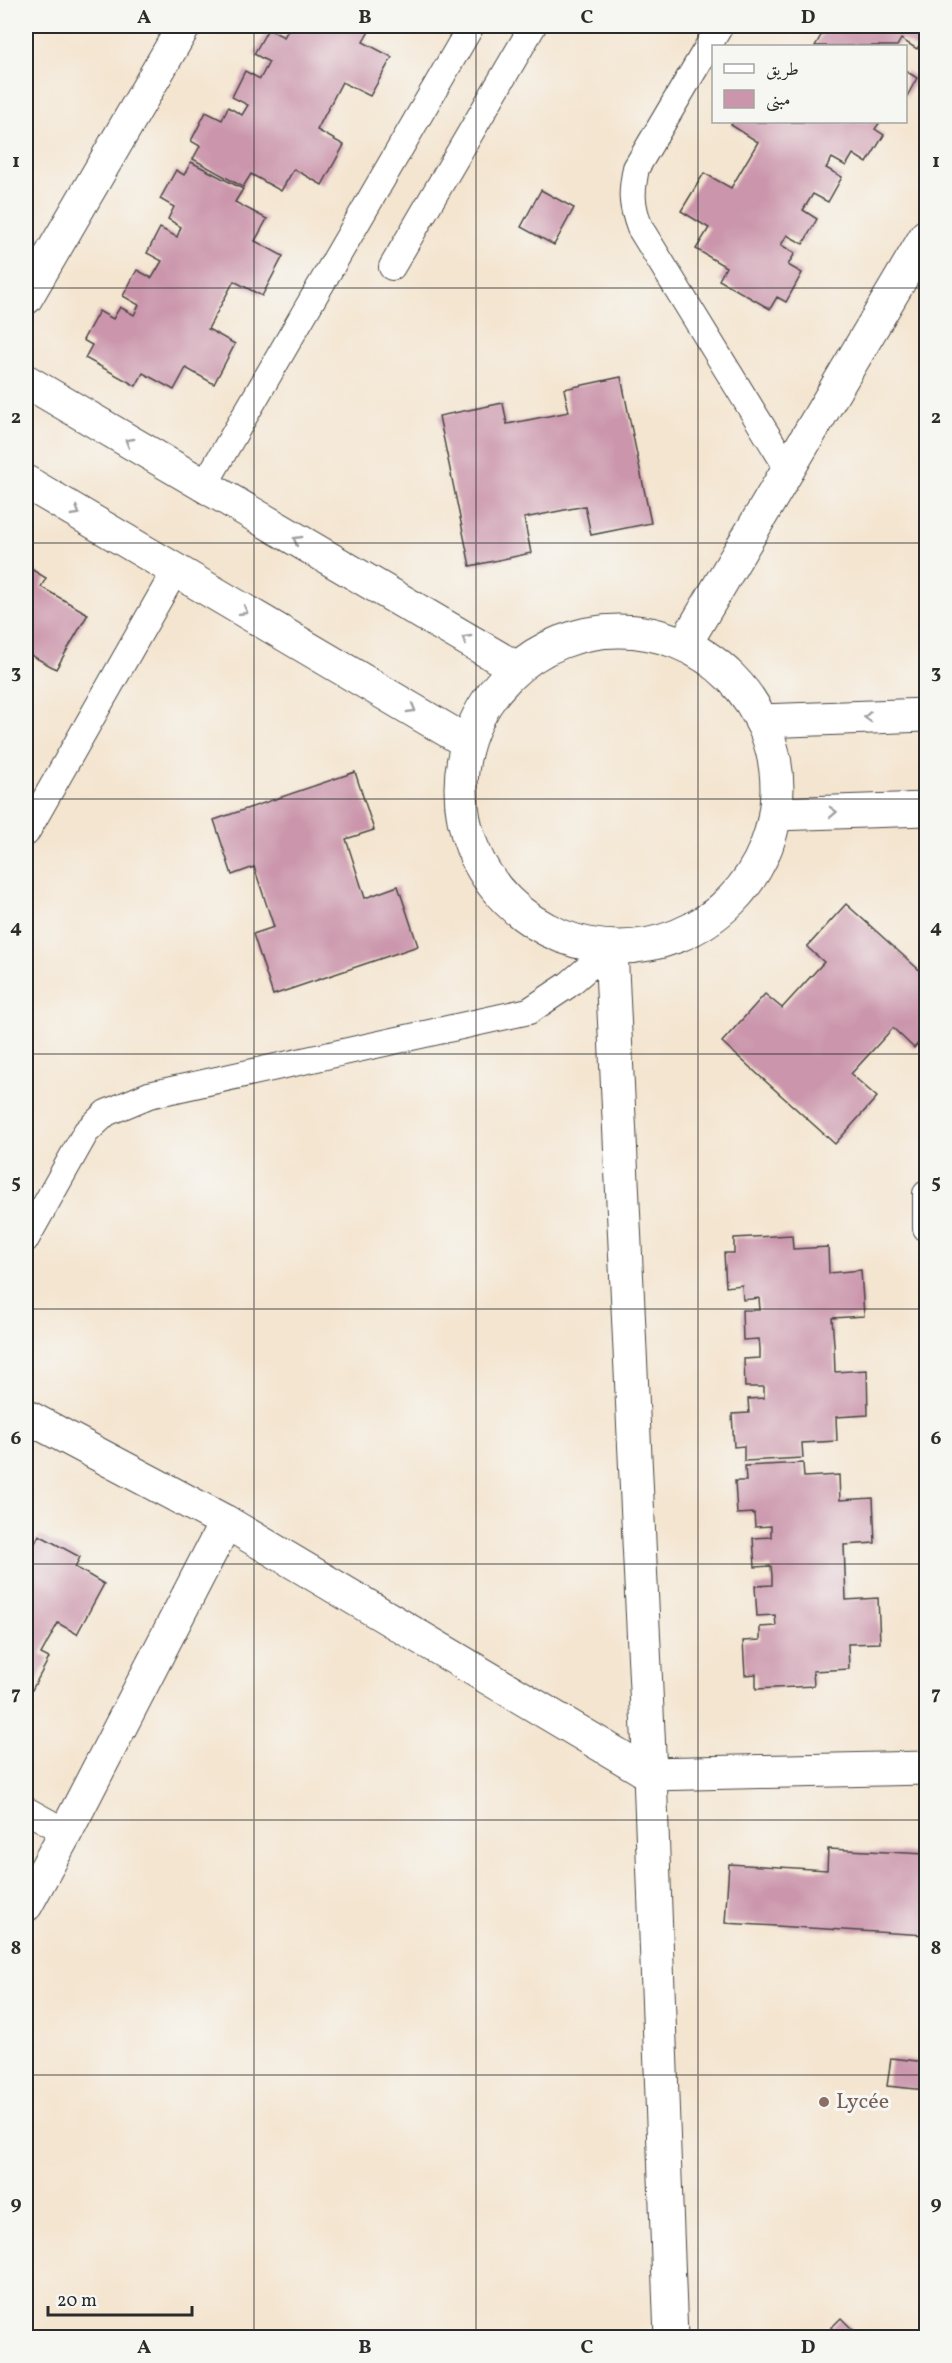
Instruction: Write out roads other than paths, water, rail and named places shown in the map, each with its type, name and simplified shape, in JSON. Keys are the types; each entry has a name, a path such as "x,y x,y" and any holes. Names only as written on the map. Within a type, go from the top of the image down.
{"street":[{"path":"26,298 184,26"},
{"path":"685,644 927,236"},
{"path":"26,381 516,668"},
{"path":"26,483 467,742"},
{"path":"597,632 641,632 685,644 719,666 747,696 766,731 777,772 775,814 761,858 735,897 699,926 657,944 611,948 563,939 520,914 487,878 466,834 460,785 467,742 486,701 516,668 554,644 597,632"},
{"path":"760,721 927,715"},
{"path":"775,814 927,809"},
{"path":"611,948 650,1774 671,2337"},
{"path":"26,1416 226,1522 650,1774 927,1768"},
{"path":"26,1905 226,1522"}],"lane":[{"path":"204,486 471,26"},
{"path":"392,267 533,26"},
{"path":"720,26 636,168 632,207 640,228 788,469"},
{"path":"26,833 175,571"},
{"path":"26,1239 86,1132 106,1113 149,1095 529,1011 568,985 611,948"},
{"path":"927,1194 927,1228"},
{"path":"26,1810 66,1832"}],"place":[{"name":"Lycée","path":"824,2102"}]}
